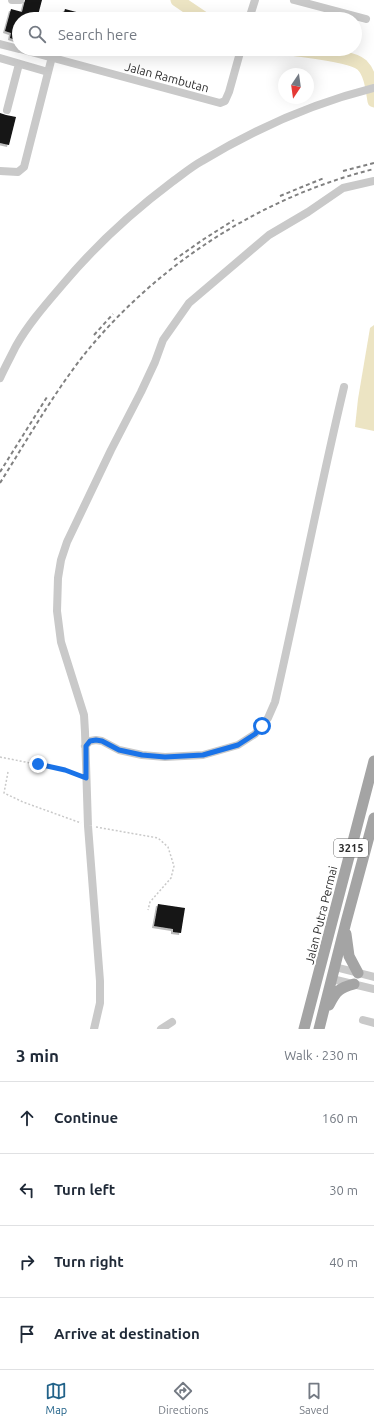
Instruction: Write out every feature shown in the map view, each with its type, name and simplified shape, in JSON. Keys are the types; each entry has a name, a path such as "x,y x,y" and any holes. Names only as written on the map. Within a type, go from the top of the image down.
{"main road":[{"name":"Jalan Putra Permai","path":"304,1029 374,762"},
{"name":"3215","path":"319,1029 323,1018 331,973 374,818"},
{"path":"346,922 347,947 349,956 358,973"},
{"path":"308,1011 317,1001 323,979 331,973 325,965 331,941 329,935"},
{"path":"323,1018 338,991 342,987 354,984"}],"street":[{"path":"12,0 20,0"},
{"path":"251,12 255,0"},
{"path":"294,0 339,12"},
{"path":"362,18 366,19"},
{"name":"Jalan Rambutan","path":"0,44 12,47"},
{"name":"Jalan Rambutan","path":"45,56 220,103 227,97 239,56"},
{"path":"0,58 48,72"},
{"path":"0,171 18,172 24,167 52,58"},
{"path":"7,110 19,64"},
{"path":"0,378 17,345 46,304 76,268 116,228 155,195 200,162 246,136 309,108 374,88"},
{"path":"94,1029 100,1003 100,981 88,826 84,714 61,642 57,597 61,560 67,542 149,374 163,340 189,303 269,235 308,212 343,188 374,181"},
{"path":"86,746 90,741 96,740 102,741 119,750 142,755 165,757 203,755 238,745 255,734 268,718 275,702 279,687 300,591 322,478 344,387"},
{"path":"331,973 358,973 374,978"},
{"path":"331,973 354,984 374,989"},
{"path":"363,1020 374,1023"},
{"path":"161,1029 172,1022"}],"path":[{"path":"0,757 65,770 86,778"},
{"path":"8,772 4,793 23,802 77,820 88,826 158,838 168,847 174,866 171,878 150,902 148,910"}],"shaded area":[{"path":"374,325 374,431 355,427 358,399 370,328"}],"building":[{"path":"25,0 42,0 39,12 22,12"},
{"path":"11,9 22,12 12,12 12,39 10,38 11,33 5,31"},
{"path":"65,9 76,12 64,12"},
{"path":"0,113 16,117 9,145 0,143"},
{"path":"158,904 185,908 181,933 173,932 173,929 154,926"}],"waterway":[{"path":"177,0 195,12"},
{"path":"339,56 362,65 369,77 374,101"}],"railway":[{"path":"343,171 374,163"},
{"path":"0,483 50,402 83,356 112,323 143,292 177,264 252,216 291,197 332,181 374,169"},
{"path":"280,196 324,178"},
{"path":"174,260 234,220"},
{"path":"94,335 113,314"},
{"path":"0,472 47,397"}],"route":[{"path":"38,764 65,770 86,778 86,746 90,741 102,741 119,750 142,755 165,757 203,755 238,745 255,734 262,726"}]}
